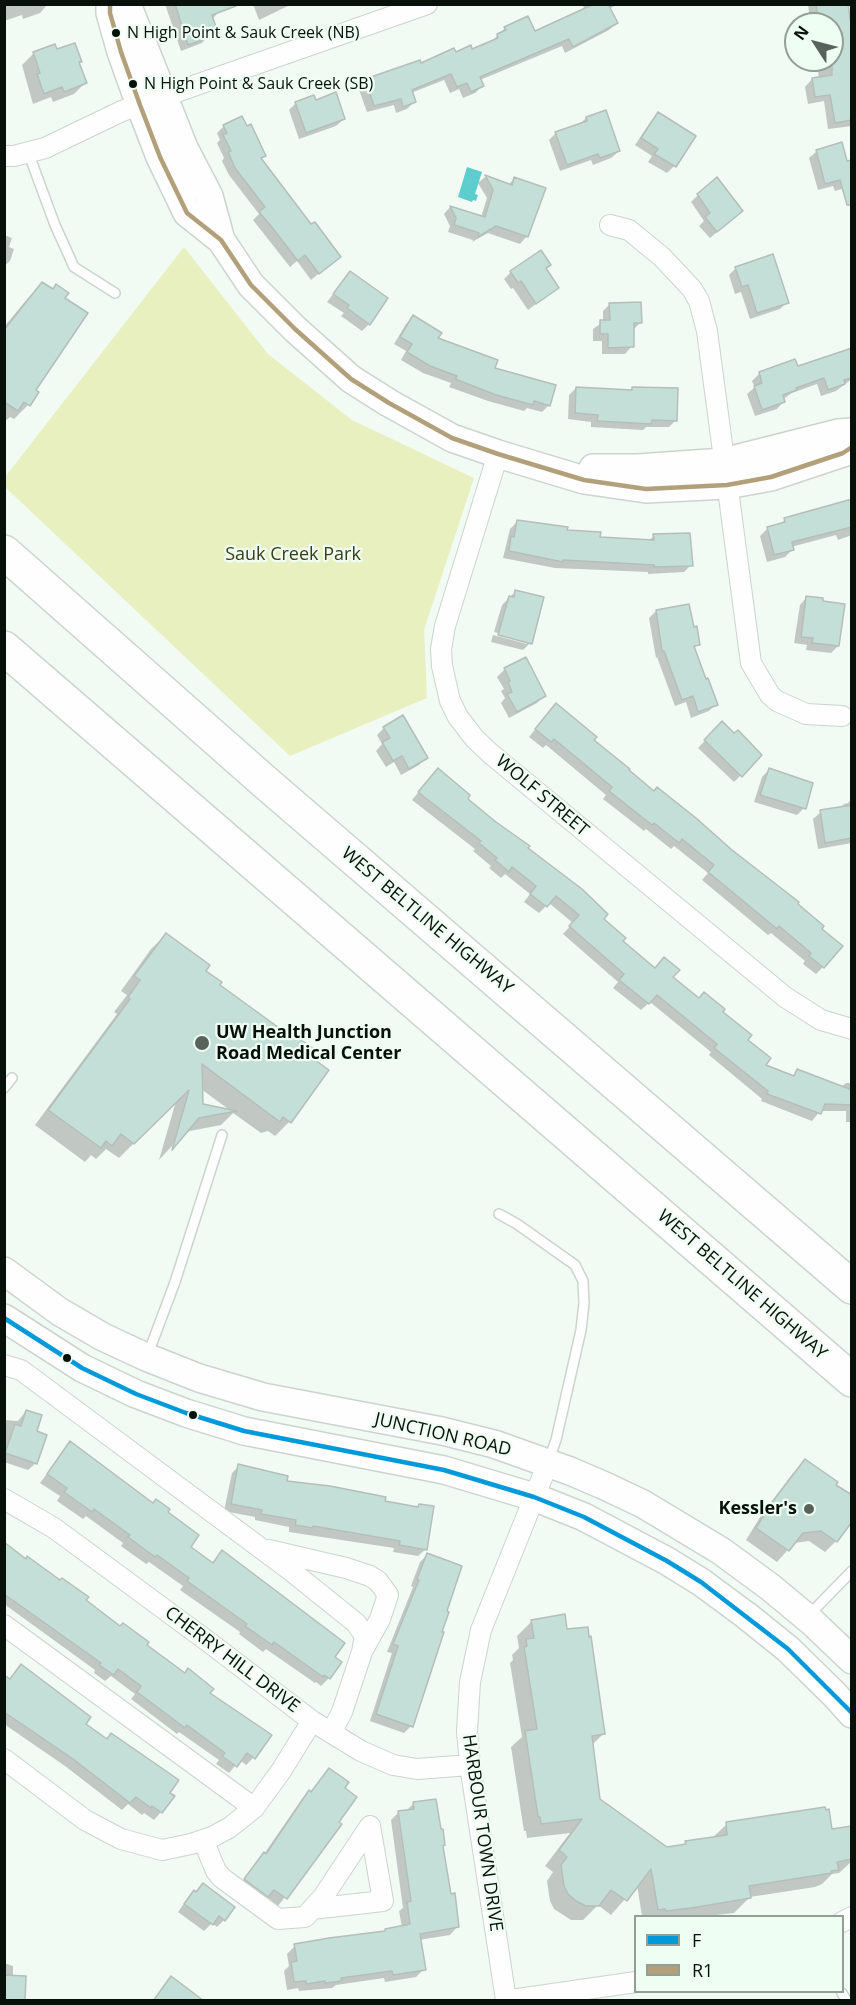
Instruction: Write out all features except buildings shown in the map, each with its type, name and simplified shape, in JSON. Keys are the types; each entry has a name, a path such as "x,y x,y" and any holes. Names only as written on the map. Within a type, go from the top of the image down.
{"highway":[{"path":"4,537 101,638"},
{"name":"WEST BELTLINE HIGHWAY","path":"4,552 266,783 852,1287"},
{"name":"WEST BELTLINE HIGHWAY","path":"4,648 852,1380"},
{"path":"4,658 63,699"}],"street":[{"path":"111,4 110,13 121,52 152,101"},
{"path":"127,4 152,101 160,157 187,213 221,240 251,285 295,329 351,379 389,404 452,438 553,469 638,468 771,477 843,453 852,447"},
{"path":"4,156 45,148 122,111 426,5"},
{"path":"610,225 629,230 662,257 692,289 699,302 707,331 752,663 770,695 777,701 806,714 842,716"},
{"path":"725,474 838,433 852,432"},
{"name":"WOLF STREET","path":"498,454 443,638 442,666 450,701 458,717 475,739 491,754 785,997 821,1020 852,1029"},
{"name":"JUNCTION ROAD","path":"4,1271 60,1312 103,1336 146,1357 199,1378 263,1397 442,1431 494,1444 548,1463 643,1504 675,1521 770,1587 852,1660"},
{"name":"JUNCTION ROAD","path":"4,1318 82,1368 136,1394 186,1413 244,1431 444,1470 534,1497 584,1517 633,1542 701,1582 788,1649 852,1714"},
{"path":"4,1365 21,1370 290,1570 356,1623 364,1636 362,1652"},
{"name":"HARBOUR TOWN DRIVE","path":"506,2001 470,1765 467,1731 470,1682 481,1630 548,1463"},
{"name":"CHERRY HILL DRIVE","path":"8,1500 62,1533 210,1642 312,1721 361,1751 393,1765 417,1769 470,1765"},
{"path":"257,1547 370,1576 378,1581 388,1595 380,1619 362,1652 342,1712 331,1733"},
{"path":"4,1625 254,1808"},
{"path":"4,1759 85,1820 121,1839 162,1850 203,1840 229,1828 254,1808 281,1771 312,1721"},
{"path":"203,1840 216,1871 222,1878 278,1918 305,1917 322,1897 370,1826 383,1901 312,1909"},
{"path":"512,2001 634,1982"}],"lane":[{"path":"28,152 55,225 74,267 115,293"},
{"path":"4,1088 12,1078"},
{"path":"146,1357 175,1282 222,1135"},
{"path":"499,1214 575,1265 583,1281 584,1303 581,1330 548,1463"},
{"path":"806,1618 852,1571"}],"green space":[{"name":"Sauk Creek Park","path":"184,247 268,354 352,420 474,478 424,630 427,698 290,756 5,487 5,477"}],"water":[{"path":"467,167 482,172 475,194 478,195 476,201 472,202 458,197"}],"transit line":[{"name":"R1","path":"110,4 110,13 121,52 140,105 160,157 187,213 221,240 251,285 295,329 351,379 389,403 452,438 498,454 584,480 646,489 727,485 771,477 843,453 852,447"},
{"name":"F","path":"4,1318 82,1368 136,1394 186,1413 244,1431 444,1470 534,1497 584,1517 667,1561 701,1582 788,1649 852,1713"}],"place":[{"name":"N High Point & Sauk Creek (NB)","path":"116,33"},
{"name":"N High Point & Sauk Creek (SB)","path":"133,84"},
{"name":"UW Health Junction Road Medical Center","path":"202,1043"},
{"name":"Kessler's","path":"809,1509"}]}
